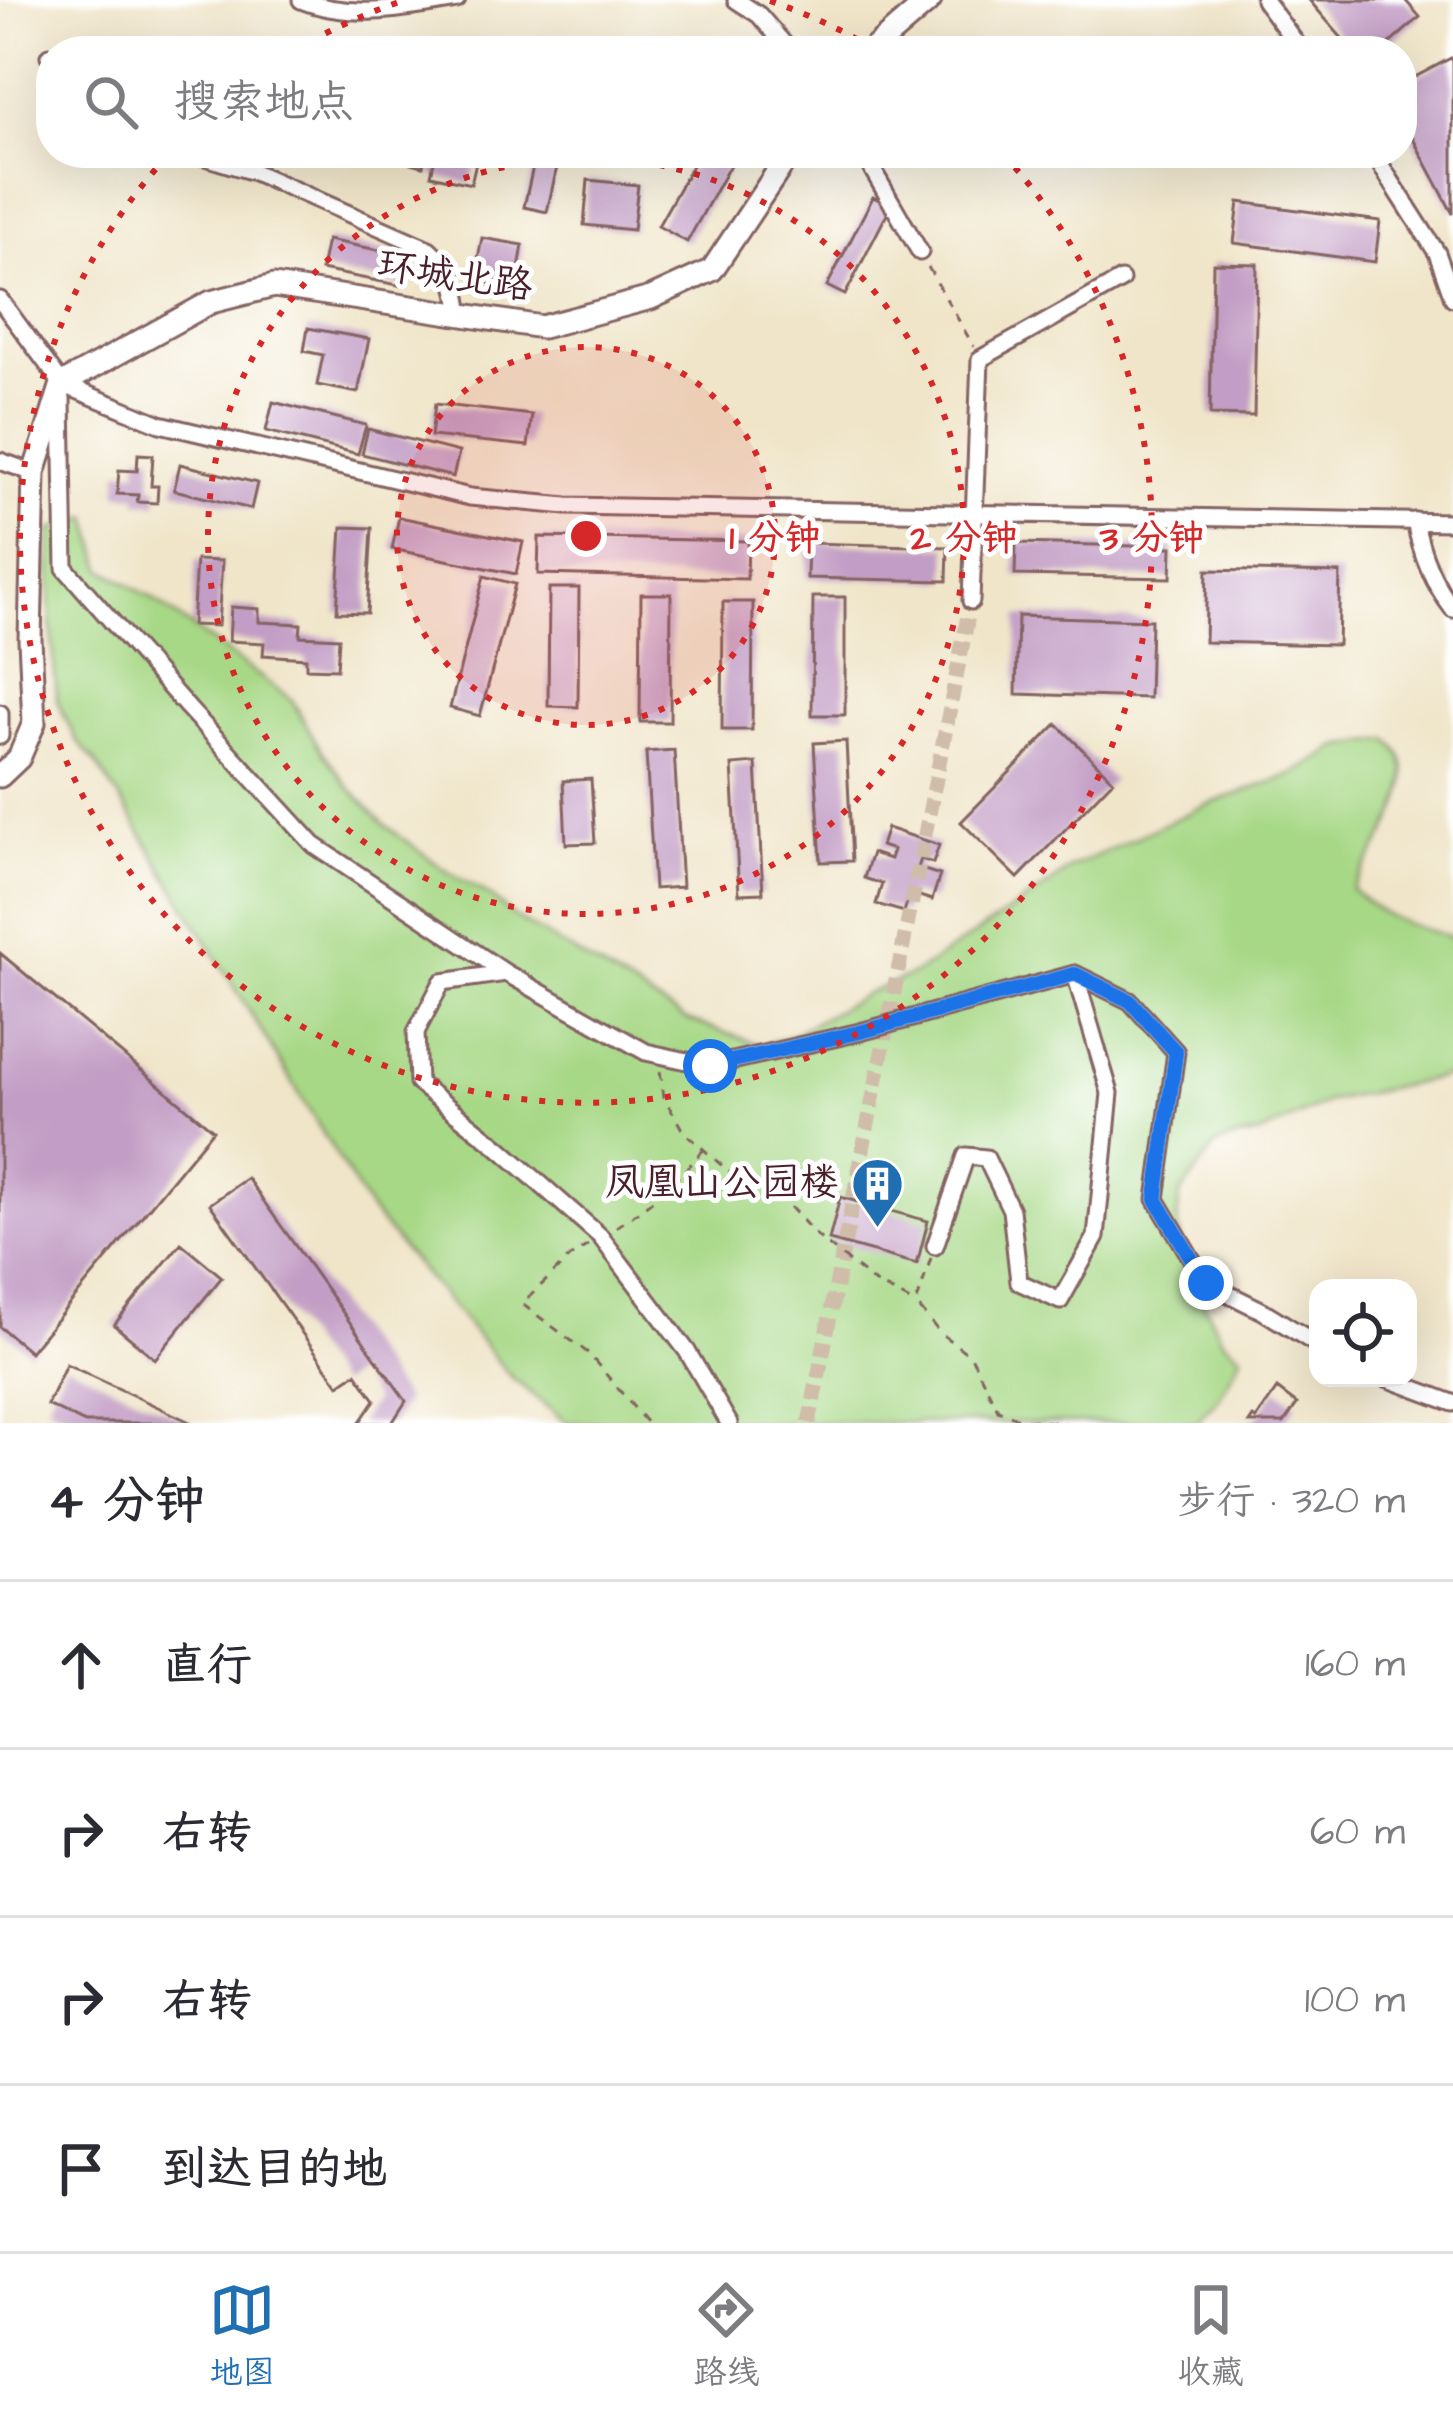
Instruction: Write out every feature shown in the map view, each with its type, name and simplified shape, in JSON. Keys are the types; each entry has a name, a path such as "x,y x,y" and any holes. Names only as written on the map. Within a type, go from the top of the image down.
{"main road":[{"path":"888,36 930,0"},
{"name":"环城北路","path":"62,384 211,302 274,286 542,327 651,298 712,270 780,168"},
{"path":"0,776 19,758 34,723 30,639 34,473 62,384"}],"street":[{"path":"301,0 371,13 457,0"},
{"path":"736,0 759,15 777,36"},
{"path":"1264,0 1291,36"},
{"path":"241,168 429,248 459,287 460,315"},
{"path":"872,168 920,252"},
{"path":"1383,168 1437,253 1453,298"},
{"path":"971,601 980,359 1121,280"},
{"path":"0,300 62,384 160,424 470,497 567,506 1453,522"},
{"path":"62,384 64,568 314,844 506,974 646,1052 710,1066 860,1032 1075,974 1130,1001 1176,1052 1156,1199 1206,1283 1309,1339"},
{"path":"0,461 34,473"},
{"path":"1415,521 1433,580 1453,609"},
{"path":"0,713 0,736"},
{"path":"506,974 442,982 416,1032 418,1083 600,1236 687,1351 729,1423"},
{"path":"935,1246 966,1156 986,1158 1011,1210 1019,1282 1060,1301 1096,1237 1110,1093 1075,974"},
{"path":"1411,1387 1453,1402"}],"path":[{"path":"920,252 980,359"},
{"path":"658,1054 664,1097 683,1131 736,1178 784,1200 874,1283 916,1304 940,1333 971,1356 998,1410 1019,1419 1066,1423"},
{"path":"647,1423 588,1353 521,1304 570,1258 680,1177 704,1149"},
{"path":"916,1304 935,1246"}],"green space":[{"path":"89,517 103,569 150,597 292,700 348,786 385,825 513,916 687,1020 761,1045 786,1038 916,973 1070,868 1206,805 1292,775 1339,747 1388,739 1400,754 1404,787 1391,824 1352,889 1387,915 1453,938 1453,1075 1330,1101 1260,1134 1215,1146 1180,1195 1177,1219 1187,1270 1222,1339 1242,1355 1219,1398 1198,1423 567,1423 512,1378 369,1209 128,811 76,740 57,700 50,606 51,530"}],"building":[{"path":"1309,0 1405,0 1420,17 1398,36 1340,36"},
{"path":"1453,61 1453,214 1417,146 1417,76"},
{"path":"433,168 475,168 471,184 431,175"},
{"path":"533,168 557,168 547,212 524,207"},
{"path":"691,168 728,168 687,242 658,226"},
{"path":"588,180 638,185 633,230 584,225"},
{"path":"873,197 891,206 845,295 827,286"},
{"path":"1239,202 1380,221 1375,262 1234,243"},
{"path":"482,238 523,245 516,287 474,280"},
{"path":"327,240 409,256 403,286 321,270"},
{"path":"1213,263 1257,264 1254,416 1210,415"},
{"path":"308,328 369,339 358,393 317,385 323,355 304,351"},
{"path":"273,402 366,425 358,454 266,431"},
{"path":"435,404 532,415 528,446 431,436"},
{"path":"368,429 459,452 453,477 362,454"},
{"path":"138,454 153,455 151,486 158,486 157,503 137,502 138,495 117,494 119,470 137,471"},
{"path":"180,464 257,483 251,509 174,490"},
{"path":"399,517 523,542 516,574 392,549"},
{"path":"342,527 372,528 367,613 337,612"},
{"path":"539,537 748,541 747,579 538,574"},
{"path":"808,543 948,547 947,581 807,578"},
{"path":"1016,543 1172,547 1171,578 1015,575"},
{"path":"196,560 222,561 218,626 192,625"},
{"path":"1207,570 1340,573 1338,645 1205,642"},
{"path":"484,576 515,584 480,716 450,708"},
{"path":"549,588 579,588 578,707 548,706"},
{"path":"641,594 671,594 670,722 640,722"},
{"path":"813,597 845,597 845,715 812,715"},
{"path":"723,602 753,602 752,730 722,730"},
{"path":"231,607 259,609 259,622 301,624 300,636 339,638 337,669 306,668 306,658 263,655 264,643 229,641"},
{"path":"1018,616 1151,620 1149,698 1016,694"},
{"path":"1057,724 1113,780 1018,878 961,822"},
{"path":"846,741 852,861 821,862 814,743"},
{"path":"674,750 682,887 654,889 646,752"},
{"path":"756,763 763,893 739,894 732,765"},
{"path":"591,779 595,843 566,844 563,781"},
{"path":"887,828 939,845 933,863 921,859 918,868 940,875 932,900 910,893 904,912 876,904 882,884 864,878 872,853 890,859 893,850 881,846"},
{"path":"0,953 213,1130 30,1352 0,1327"},
{"path":"247,1178 406,1401 392,1423 359,1423 375,1400 356,1373 339,1385 210,1204"},
{"name":"凤凰山公园楼","path":"840,1197 928,1221 917,1264 829,1240"},
{"path":"181,1243 222,1277 155,1359 114,1325"},
{"path":"66,1364 192,1423 85,1423 47,1405"},
{"path":"1277,1389 1297,1404 1284,1423 1249,1423 1256,1419"}],"tunnel":[{"path":"809,1423 971,601"}],"place":[{"name":"凤凰山公园楼","path":"878,1230"}],"route":[{"path":"710,1066 860,1032 1075,974 1130,1001 1176,1052 1156,1199 1206,1283"}]}
